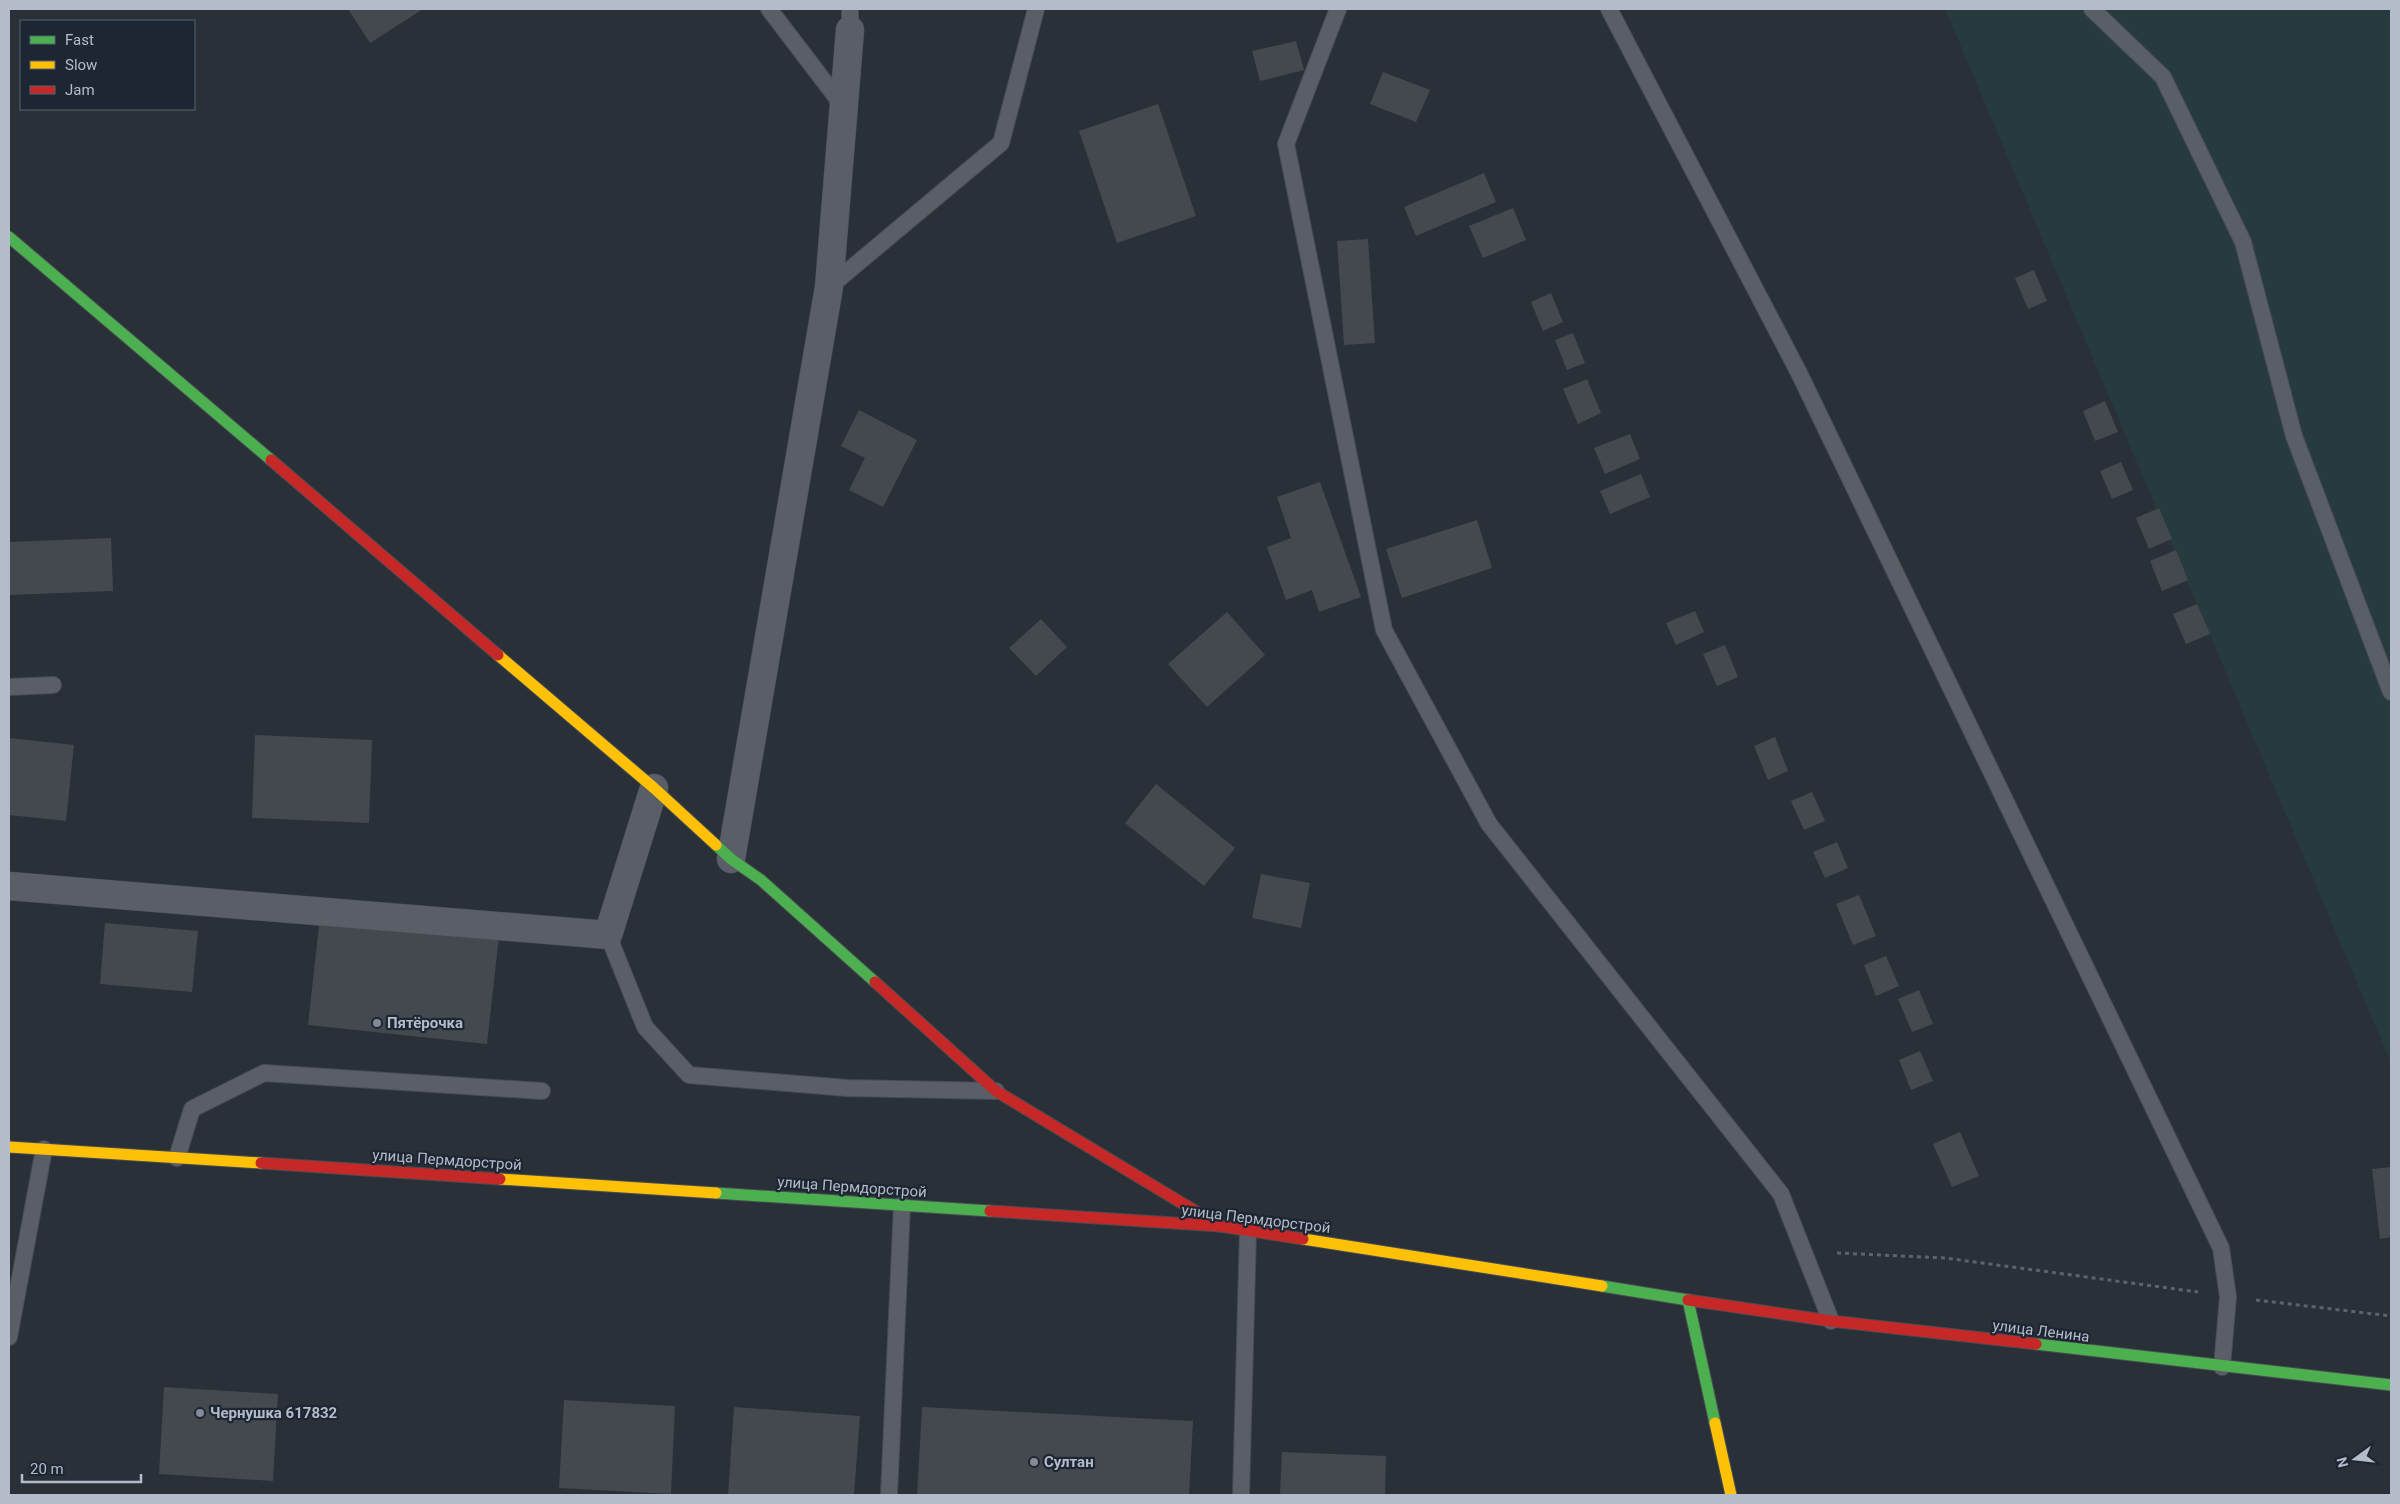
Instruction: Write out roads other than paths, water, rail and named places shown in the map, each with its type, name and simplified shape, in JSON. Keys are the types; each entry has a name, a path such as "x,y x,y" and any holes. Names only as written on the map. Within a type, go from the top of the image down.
{"main road":[{"path":"9,237 654,788 731,859 761,880 996,1091 1220,1226"},
{"name":"улица Пермдорстрой","path":"9,1147 1220,1226 1688,1300"},
{"path":"1688,1300 1731,1495"},
{"name":"улица Ленина","path":"1688,1300 1831,1321 2222,1368 2391,1385"}],"street":[{"path":"731,859 829,287 850,20"},
{"path":"9,886 608,935 654,788"}],"lane":[{"path":"769,9 844,106"},
{"path":"829,287 1001,143 1036,9"},
{"path":"1338,9 1286,144 1384,630 1489,824 1781,1194 1831,1321"},
{"path":"1610,9 1799,373 2221,1248 2228,1297 2222,1368"},
{"path":"2092,9 2163,78 2243,242 2294,436 2391,692"},
{"path":"9,688 53,684"},
{"path":"608,935 645,1027 689,1074 847,1088 996,1091"},
{"path":"176,1158 192,1109 264,1073 542,1092"},
{"path":"9,1337 44,1149"},
{"path":"889,1495 902,1205"},
{"path":"1241,1495 1248,1230"}],"place":[{"name":"Пятёрочка","path":"377,1023"},
{"name":"Чернушка 617832","path":"200,1413"},
{"name":"Султан","path":"1034,1462"}]}
